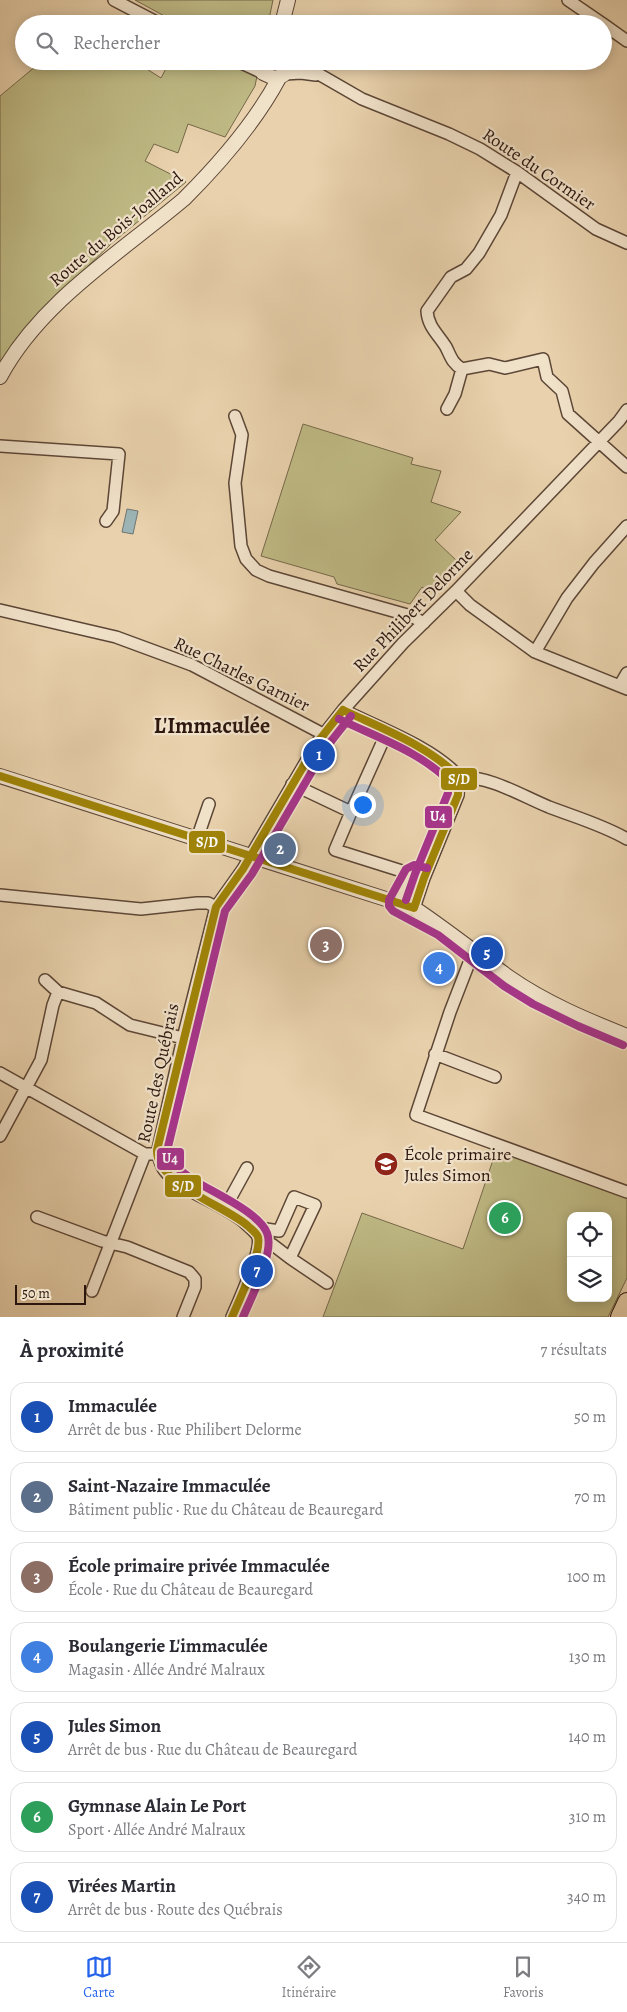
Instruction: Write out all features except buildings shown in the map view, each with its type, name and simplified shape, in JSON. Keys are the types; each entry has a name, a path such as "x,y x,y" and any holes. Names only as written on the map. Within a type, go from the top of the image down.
{"highway":[{"path":"620,1317 627,1302"}],"street":[{"path":"114,0 143,15"},
{"path":"284,15 288,0"},
{"path":"568,0 590,15"},
{"path":"612,30 627,41"},
{"path":"262,70 274,78 285,71 318,75"},
{"name":"Route du Bois-Joalland","path":"258,111 265,87 262,70"},
{"name":"Route du Cormier","path":"310,70 362,100 449,134 480,149 517,172 596,229 627,243"},
{"name":"Route du Bois-Joalland","path":"0,377 15,350 57,303 184,199 232,147 285,71"},
{"path":"517,172 501,215 479,253 466,269 451,277 427,311 431,328 445,345 453,364 462,369 489,364 505,368 543,359 547,377 562,391 568,414 627,467"},
{"path":"447,409 455,394 462,369"},
{"name":"Rue Philibert Delorme","path":"251,856 323,734 343,710 403,643 456,591 627,410"},
{"path":"235,416 242,435 235,483 241,546 246,559 256,570 269,576 411,616 424,623"},
{"path":"0,446 119,454 113,511 106,521"},
{"path":"535,652 567,598 594,563 627,526"},
{"path":"456,591 470,604 535,652 623,687 627,673"},
{"name":"Rue Charles Garnier","path":"0,610 116,637 192,665 323,734"},
{"path":"343,710 415,745 451,768 458,777 458,795 419,876 399,903"},
{"path":"387,732 335,850 419,876"},
{"path":"0,776 414,908 511,978 555,1005 627,1036"},
{"path":"458,777 472,776 498,785 550,808 613,831 627,839"},
{"path":"292,784 351,812"},
{"path":"197,838 209,804"},
{"name":"Route des Québrais","path":"251,856 216,907 183,1038 157,1154 164,1171 178,1182 225,1208 251,1228 258,1237 327,1283"},
{"path":"414,908 419,876"},
{"path":"0,895 40,901 141,909 197,903 208,903 216,907"},
{"path":"474,950 435,1054 416,1115 627,1192"},
{"path":"45,980 58,992 96,1003 130,1025 183,1038"},
{"path":"0,1136 41,1060 53,1005 58,992"},
{"path":"435,1054 495,1076"},
{"path":"0,1073 145,1154 157,1154"},
{"path":"92,1291 145,1154"},
{"path":"225,1208 247,1168"},
{"path":"273,1246 294,1197 315,1205 290,1258"},
{"path":"37,1217 102,1241 127,1247 189,1272 195,1279 195,1286 183,1317"},
{"path":"232,1317 242,1295 257,1249 258,1237 266,1229 279,1231"}],"shaded area":[{"path":"135,0 273,0 270,15 162,15"},
{"path":"31,70 148,70 161,78 165,70 258,70 255,86 225,137 188,124 178,153 154,144 145,161 186,182 112,243 55,298 0,370 0,96"},
{"path":"303,424 413,458 411,464 441,471 431,502 461,512 435,540 458,562 429,592 422,587 410,604 337,584 334,577 261,556"},
{"path":"497,1148 627,1196 627,1278 608,1317 323,1317 362,1213 463,1249"}],"water":[{"path":"127,509 138,511 133,534 122,532"}],"transit line":[{"name":"S/D","path":"343,710 419,747 459,777 458,795 424,878 414,908"},
{"name":"S/D","path":"232,1317 257,1254 258,1237 238,1218 180,1184 160,1162 157,1150 216,907 243,869 317,743 343,710"},
{"name":"U4","path":"243,1317 265,1263 269,1241 267,1233 254,1217 180,1170 171,1160 167,1151 225,911 252,874 325,749 351,716"},
{"name":"U4","path":"339,719 411,753 437,770 449,781 448,793 406,900"},
{"name":"S/D","path":"0,776 414,908"},
{"name":"U4","path":"427,868 414,865 406,869 389,900 389,906 393,911 438,935 504,986 533,1004 623,1045"}],"place":[{"name":"Immaculée","path":"319,755"},
{"name":"Saint-Nazaire Immaculée","path":"280,849"},
{"name":"École primaire privée Immaculée","path":"326,945"},
{"name":"Jules Simon","path":"487,953"},
{"name":"Boulangerie L'immaculée","path":"439,968"},
{"name":"École primaire Jules Simon","path":"386,1164"},
{"name":"Gymnase Alain Le Port","path":"505,1218"},
{"name":"Virées Martin","path":"257,1271"}],"district":[{"name":"L'Immaculée","path":"212,725"}]}
